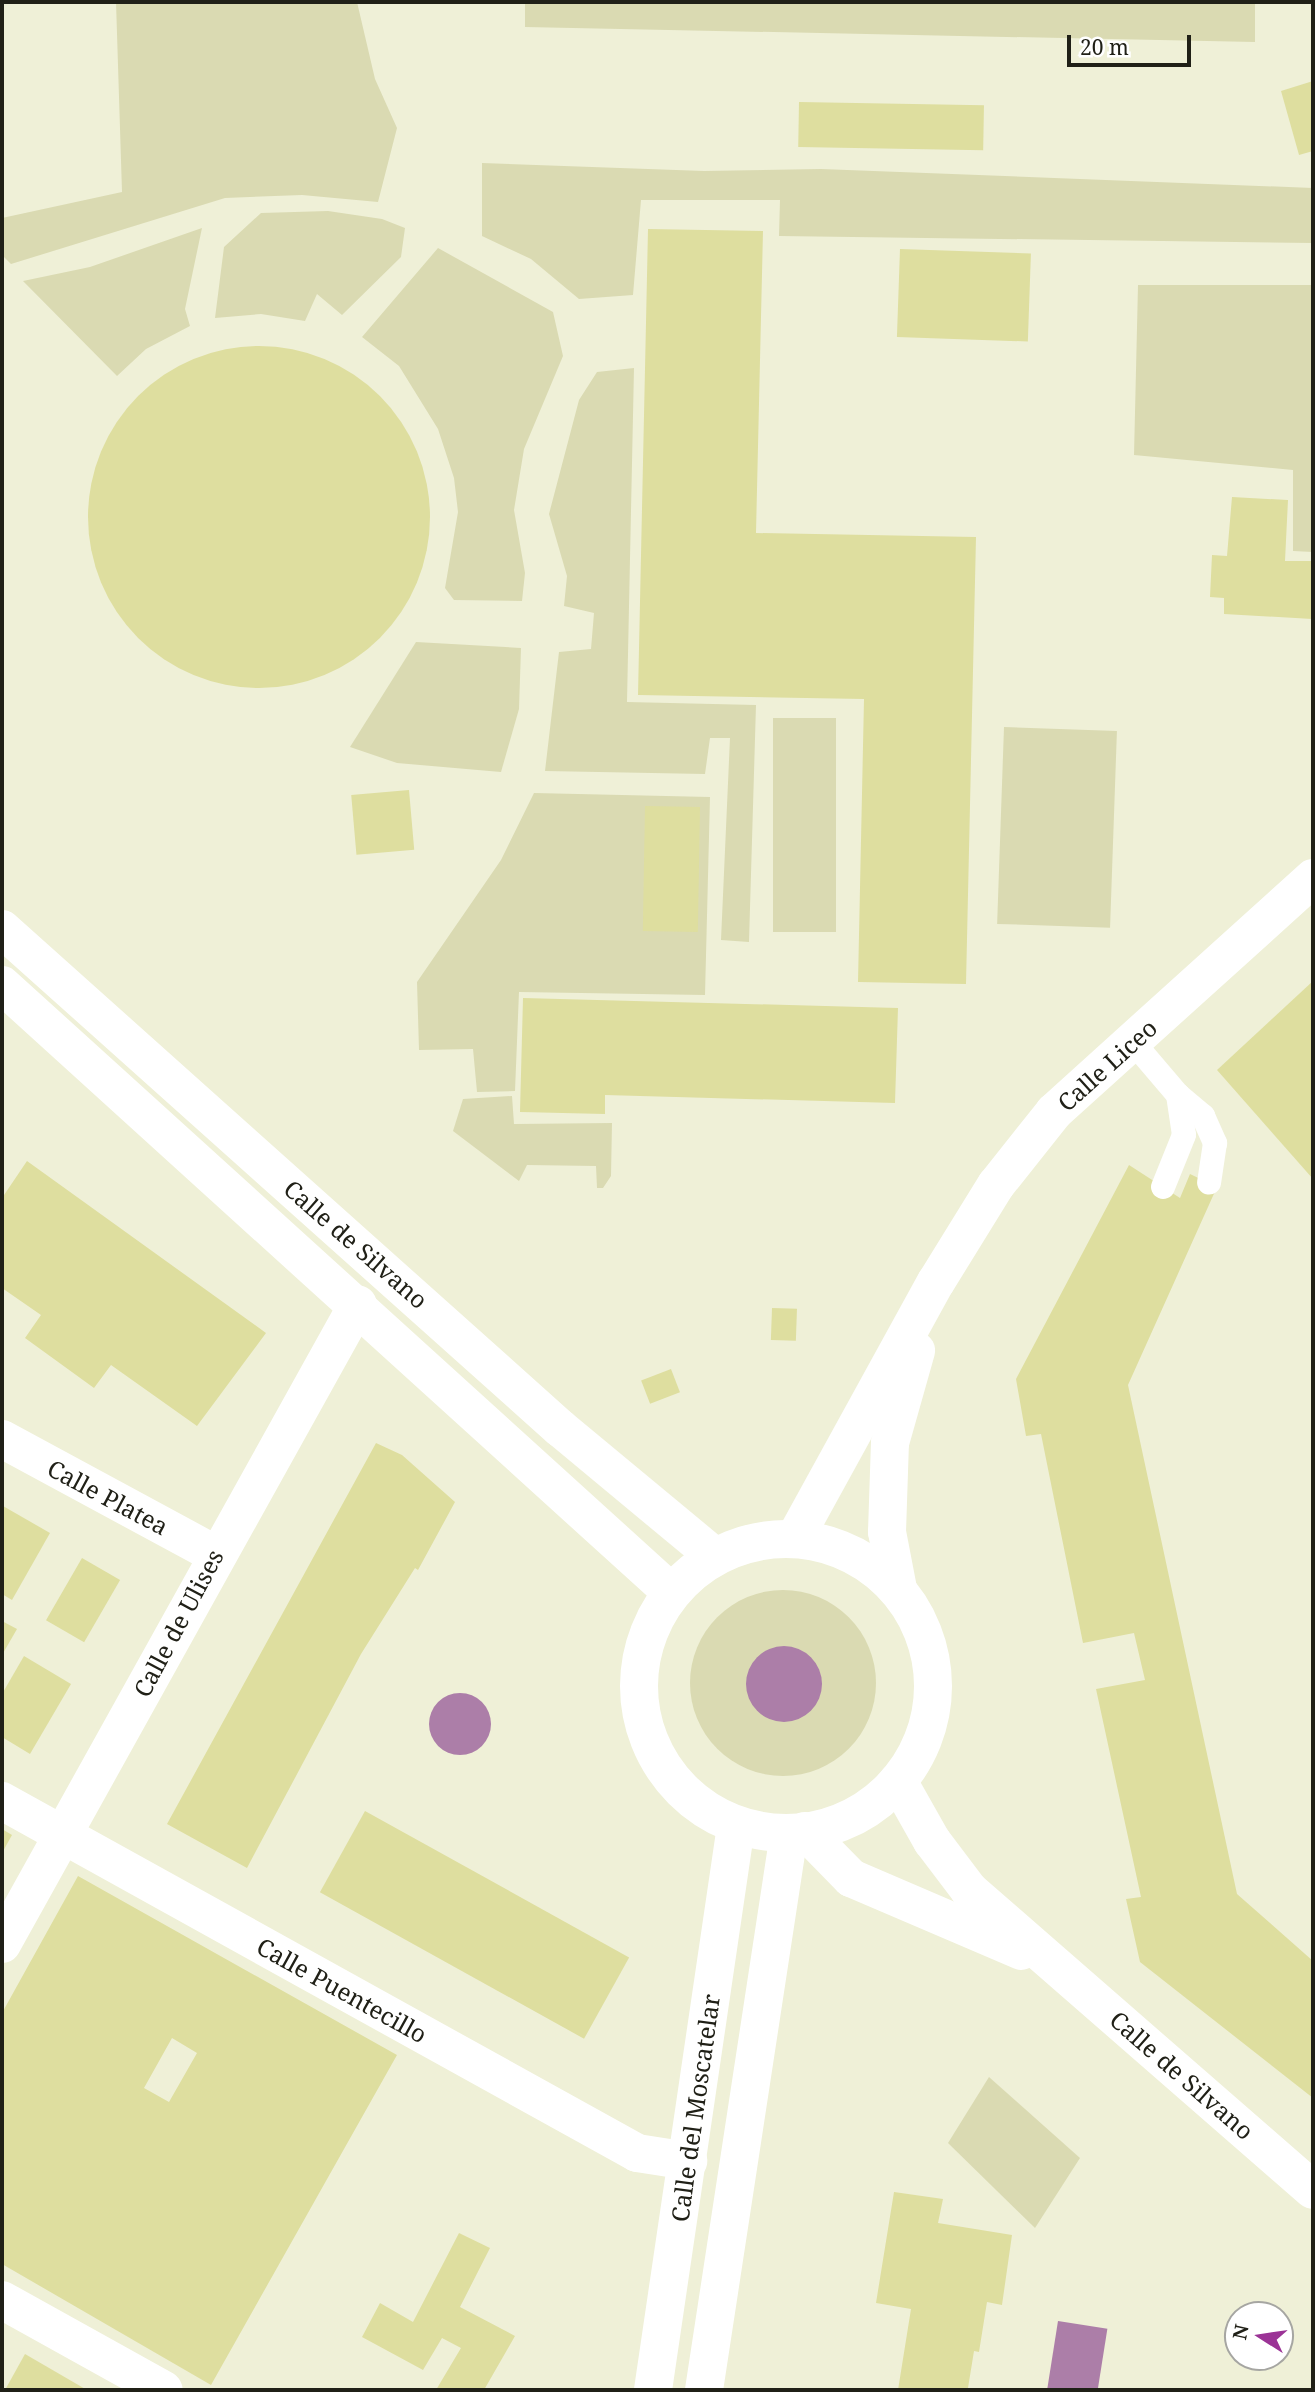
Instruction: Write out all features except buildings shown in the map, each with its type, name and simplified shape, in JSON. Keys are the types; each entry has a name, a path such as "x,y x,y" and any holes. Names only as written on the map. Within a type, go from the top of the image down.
{"street":[{"name":"Calle Liceo","path":"795,1538 936,1282 996,1185 1054,1112 1313,878"},
{"name":"Calle de Silvano","path":"2,929 560,1428 714,1556"},
{"name":"Calle de Silvano","path":"2,985 358,1304 671,1592"},
{"name":"Calle Liceo","path":"898,1589 887,1532 890,1443 936,1282"},
{"name":"Calle de Ulises","path":"2,1944 215,1554 358,1304"},
{"name":"Calle Platea","path":"2,1439 215,1554"},
{"path":"795,1538 859,1557 898,1589 923,1633 933,1682 925,1733 898,1781 848,1820 797,1832 736,1826 687,1797 653,1752 638,1697 645,1641 671,1592 714,1556 757,1540 795,1538"},
{"name":"Calle de Silvano","path":"898,1781 932,1841 969,1890 1049,1963 1187,2075 1313,2190"},
{"name":"Calle Puentecillo","path":"2,1801 637,2153 688,2161"},
{"name":"Calle del Moscatelar","path":"653,2390 736,1826"},
{"name":"Calle de Silvano","path":"797,1832 851,1878 1049,1963"},
{"name":"Calle del Moscatelar","path":"704,2390 797,1832"},
{"path":"2,2301 164,2390"}],"lane":[{"path":"1132,1041 1178,1095 1203,1116 1215,1143 1209,1183"},
{"path":"1163,1186 1184,1135 1178,1095"}],"green space":[{"path":"116,2 357,2 375,79 397,128 378,202 302,195 225,198 11,264 2,255 2,218 122,192"},
{"path":"525,2 1255,2 1255,42 525,27"},
{"path":"482,163 704,171 821,169 1313,188 1313,243 779,236 780,200 641,200 633,295 579,299 531,259 482,236"},
{"path":"328,211 382,219 405,228 401,257 342,315 317,294 305,321 261,314 215,318 224,247 261,213"},
{"path":"202,228 185,309 190,326 146,349 117,376 23,281 90,267"},
{"path":"438,248 553,312 563,356 524,449 514,510 525,573 522,601 454,600 445,588 458,512 454,478 438,429 399,366 362,337"},
{"path":"1138,285 1313,285 1313,552 1293,551 1293,470 1134,455"},
{"path":"634,368 627,702 756,705 749,942 721,940 730,738 710,738 705,774 545,771 559,652 591,649 594,613 564,606 567,576 549,514 579,400 597,372"},
{"path":"416,642 521,648 519,709 501,772 397,763 350,747"},
{"path":"773,718 836,718 836,932 773,932"},
{"path":"1004,727 1117,731 1110,928 997,924"},
{"path":"534,793 710,797 705,995 519,992 515,1091 477,1092 473,1049 419,1050 417,982 501,860"},
{"path":"512,1096 514,1124 612,1123 611,1176 603,1188 597,1188 596,1166 527,1165 519,1181 453,1131 463,1099"},
{"path":"783,1590 819,1597 849,1617 869,1647 876,1683 869,1719 849,1749 819,1769 783,1776 747,1769 717,1749 697,1719 690,1683 697,1647 717,1617 747,1597"},
{"path":"989,2077 1080,2158 1035,2228 948,2143"}],"shaded area":[{"path":"784,1646 798,1649 811,1657 819,1670 822,1684 819,1698 811,1711 798,1719 784,1722 770,1719 757,1711 749,1698 746,1684 749,1670 757,1657 770,1649"},
{"path":"460,1693 482,1702 491,1724 482,1746 460,1755 438,1746 429,1724 438,1702"},
{"path":"1058,2321 1107,2329 1098,2390 1047,2390"}]}
